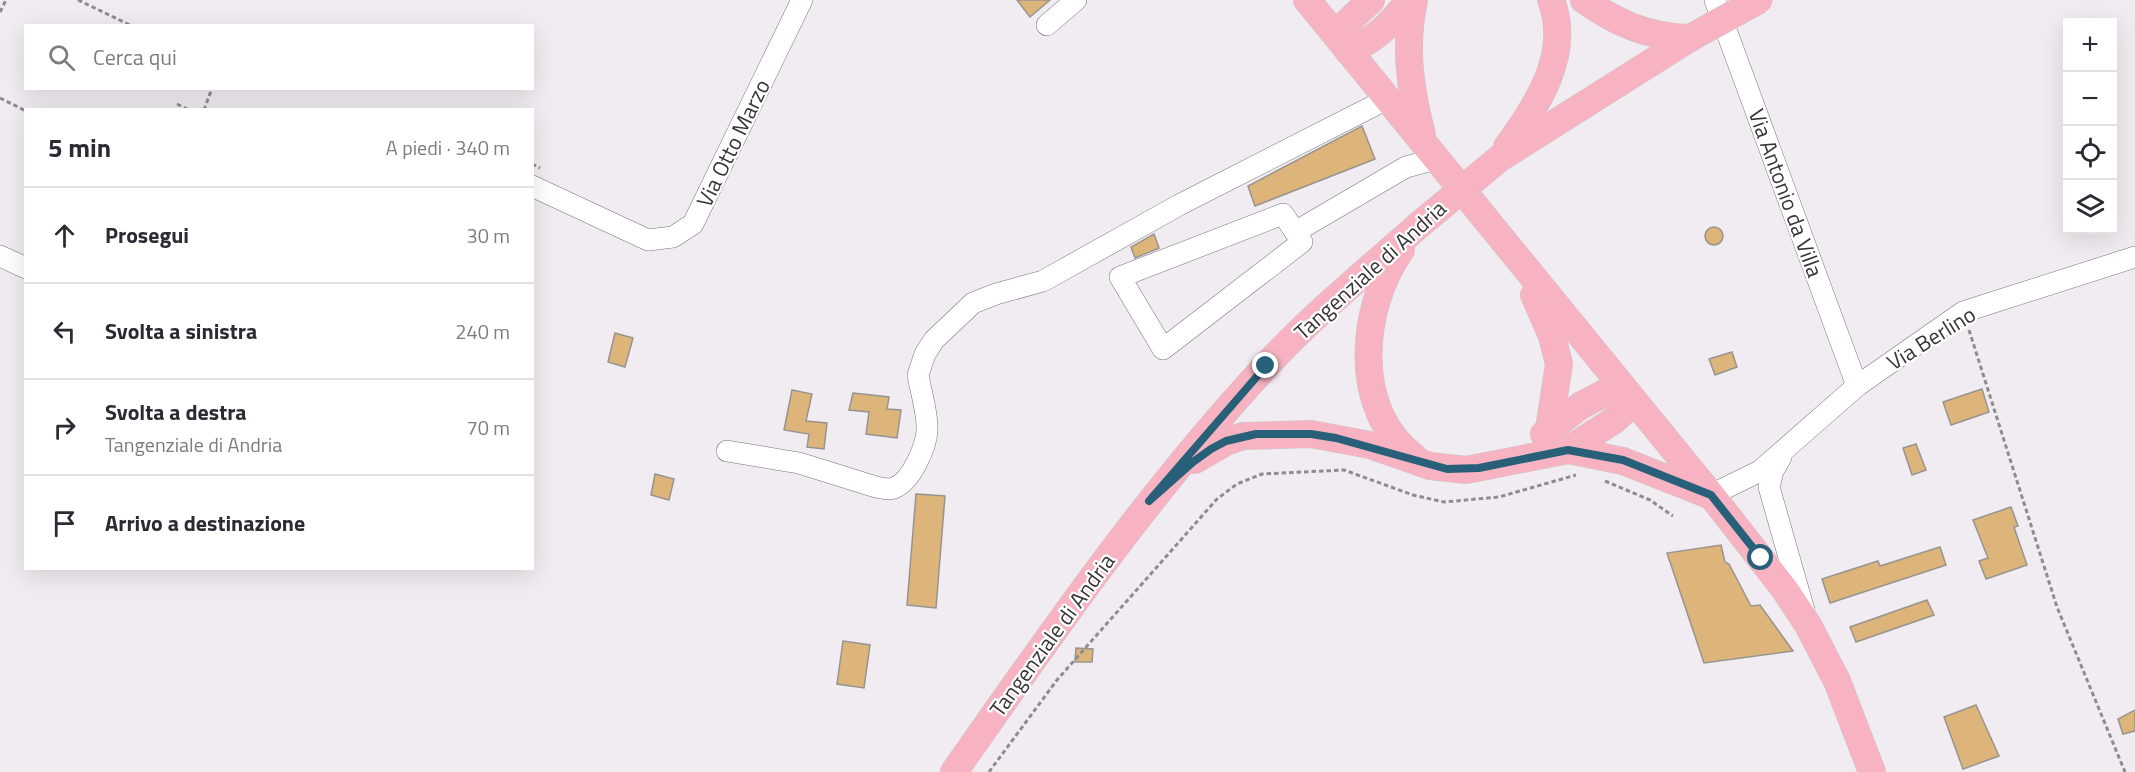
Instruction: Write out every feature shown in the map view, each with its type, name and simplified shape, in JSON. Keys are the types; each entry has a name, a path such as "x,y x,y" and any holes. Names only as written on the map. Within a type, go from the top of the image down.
{"main road":[{"path":"1307,0 1761,558 1808,625 1837,681 1872,772"},
{"path":"1342,42 1371,0"},
{"path":"1342,42 1365,45 1412,0"},
{"path":"1412,0 1408,73 1430,152"},
{"path":"1500,158 1529,116 1548,81 1557,42 1557,26 1551,0"},
{"path":"1584,0 1636,30 1656,35 1690,38"},
{"name":"Tangenziale di Andria","path":"954,772 1060,619 1149,501 1266,366 1310,321 1419,225 1500,158 1690,38 1759,0"},
{"path":"1419,225 1390,265 1378,294 1372,313 1369,354 1372,391 1384,422 1400,446 1422,463"},
{"path":"1518,262 1557,351 1558,378 1549,429"},
{"path":"1506,461 1580,406 1627,393"},
{"path":"1568,450 1613,421 1627,393"},
{"path":"1149,501 1211,449 1249,435 1319,435 1370,446 1447,469 1466,470 1568,450 1623,460 1711,495"}],"street":[{"name":"Via Otto Marzo","path":"538,177 648,240 673,237 693,224 710,195 802,0"},
{"path":"1047,25 1076,0"},
{"name":"Via Antonio da Villa","path":"1715,0 1857,386"},
{"path":"727,451 799,463 885,489 898,486 908,475 927,434 918,375 920,365 934,340 964,310 983,298 1028,287 1050,277 1179,205 1387,99"},
{"path":"1296,232 1430,152"},
{"path":"1283,214 1296,232 1302,242 1163,349 1120,277 1283,214"},
{"path":"0,256 24,267"},
{"name":"Via Berlino","path":"1711,495 1760,471 1857,386 1964,312 2135,257"},
{"name":"Via Berlino","path":"1784,451 1773,471 1769,487 1808,625"}],"path":[{"path":"0,12 6,0"},
{"path":"78,0 128,24"},
{"path":"205,108 211,90"},
{"path":"0,98 24,110"},
{"path":"177,104 185,108"},
{"path":"1964,312 2057,607 2125,772"},
{"path":"989,772 1057,680 1217,499 1237,484 1262,474 1344,470 1413,495 1444,502 1499,497 1571,475 1581,476"},
{"path":"1599,479 1650,500 1673,516"}],"building":[{"path":"1017,0 1050,0 1030,17"},
{"path":"1362,126 1375,159 1255,206 1248,186"},
{"path":"1710,227 1718,227 1723,232 1721,243 1710,245 1705,240 1705,232"},
{"path":"1154,234 1159,248 1135,258 1131,247"},
{"path":"615,333 633,338 625,367 608,362"},
{"path":"1732,352 1737,367 1715,375 1709,359"},
{"path":"1982,389 1989,412 1951,425 1943,402"},
{"path":"792,390 812,394 806,421 827,423 824,449 807,447 809,434 784,430"},
{"path":"853,393 889,397 887,409 901,410 897,438 866,434 869,412 849,410"},
{"path":"1916,444 1926,470 1912,475 1903,448"},
{"path":"655,474 674,479 669,500 651,495"},
{"path":"916,494 945,496 936,608 907,605"},
{"path":"2011,507 2018,526 2014,527 2027,565 1986,579 1979,561 1988,558 1973,520"},
{"path":"1721,545 1725,562 1729,564 1751,606 1760,605 1793,651 1704,663 1667,553"},
{"path":"1940,547 1946,565 1830,603 1822,579 1878,561 1880,566"},
{"path":"1927,600 1934,615 1856,642 1850,627"},
{"path":"843,641 870,645 864,688 837,684"},
{"path":"1076,648 1093,649 1092,662 1075,662"},
{"path":"1976,705 1999,756 1963,769 1944,717"},
{"path":"2135,710 2135,731 2123,734 2118,719"}],"route":[{"path":"1266,366 1149,501 1211,449 1226,441 1256,434 1311,434 1336,438 1370,446 1430,466 1466,470 1568,450 1623,460 1711,495 1761,558"}]}
